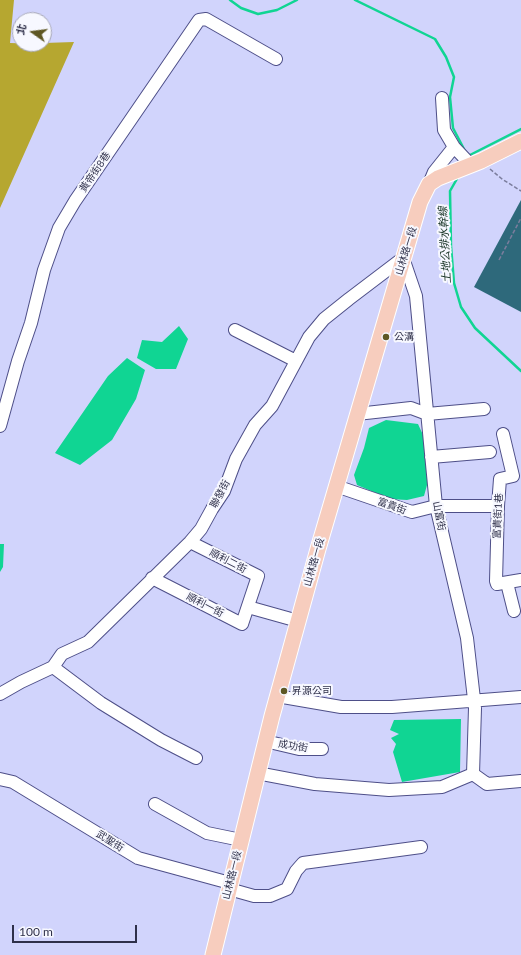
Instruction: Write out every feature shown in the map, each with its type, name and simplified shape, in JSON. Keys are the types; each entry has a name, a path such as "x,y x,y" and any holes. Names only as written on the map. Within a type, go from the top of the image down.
{"main road":[{"path":"434,181 466,160 521,141"},
{"name":"山林路一段","path":"213,955 265,741 318,548 420,202 434,181"}],"street":[{"name":"黃帝街8巷","path":"0,426 18,361 31,323 44,270 59,228 75,201 198,20 206,19 276,59"},
{"path":"434,181 434,172 466,160 444,130 442,98"},
{"name":"聯發街","path":"0,694 53,667 62,654 88,642 190,542 201,529 224,491 236,459 255,425 272,406 309,337 324,319 404,258"},
{"name":"山富街","path":"404,258 416,296 436,506 467,638 475,708 473,774"},
{"path":"235,330 296,361"},
{"path":"357,414 411,408 427,414 484,409"},
{"name":"富貴街1巷","path":"503,434 513,476 500,479 496,581 497,584 507,583"},
{"path":"432,457 490,452"},
{"name":"富貴街","path":"336,486 412,512 436,506 498,506"},
{"name":"順利二街","path":"190,542 258,576 248,607"},
{"name":"順利一街","path":"152,578 242,624 248,607"},
{"path":"514,611 507,583 521,580"},
{"path":"248,607 298,621"},
{"path":"53,667 102,702 161,740 196,758"},
{"path":"277,696 341,707 392,707 521,697"},
{"name":"成功街","path":"265,741 299,749 322,749"},
{"path":"257,773 314,784 389,790 442,787 473,774 487,784 521,781"},
{"name":"武聖街","path":"0,779 13,782 138,858 229,886 254,896 270,896 287,890 296,871 303,862 421,847"},
{"path":"155,804 207,833 241,840"}],"path":[{"path":"466,160 521,191"},
{"path":"499,260 521,218"}],"shaded area":[{"path":"0,0 14,0 10,43 12,43 12,52 52,52 52,43 74,42 0,208"},
{"path":"179,326 188,339 176,369 156,369 137,358 142,340 162,342"},
{"path":"127,358 145,370 136,399 112,440 80,465 55,453 108,376"},
{"path":"386,420 418,424 428,446 427,485 424,496 407,500 390,499 357,485 354,475 364,448 369,428"},
{"path":"0,544 4,544 3,567 0,572"},
{"path":"461,719 460,772 402,782 393,752 396,744 391,738 399,734 390,730 394,720"}],"building":[{"path":"521,200 521,312 474,287"}],"waterway":[{"path":"230,0 241,8 258,14 277,10 297,0"},
{"path":"355,0 435,39 446,57 454,77 450,97 453,128 465,151"},
{"name":"土地公排水幹線","path":"468,156 521,129"},
{"name":"土地公排水幹線","path":"458,177 450,191 451,246 454,283 461,307 475,328 521,371"}],"place":[{"name":"公溝","path":"386,337"},
{"name":"昇源公司","path":"284,691"}]}
